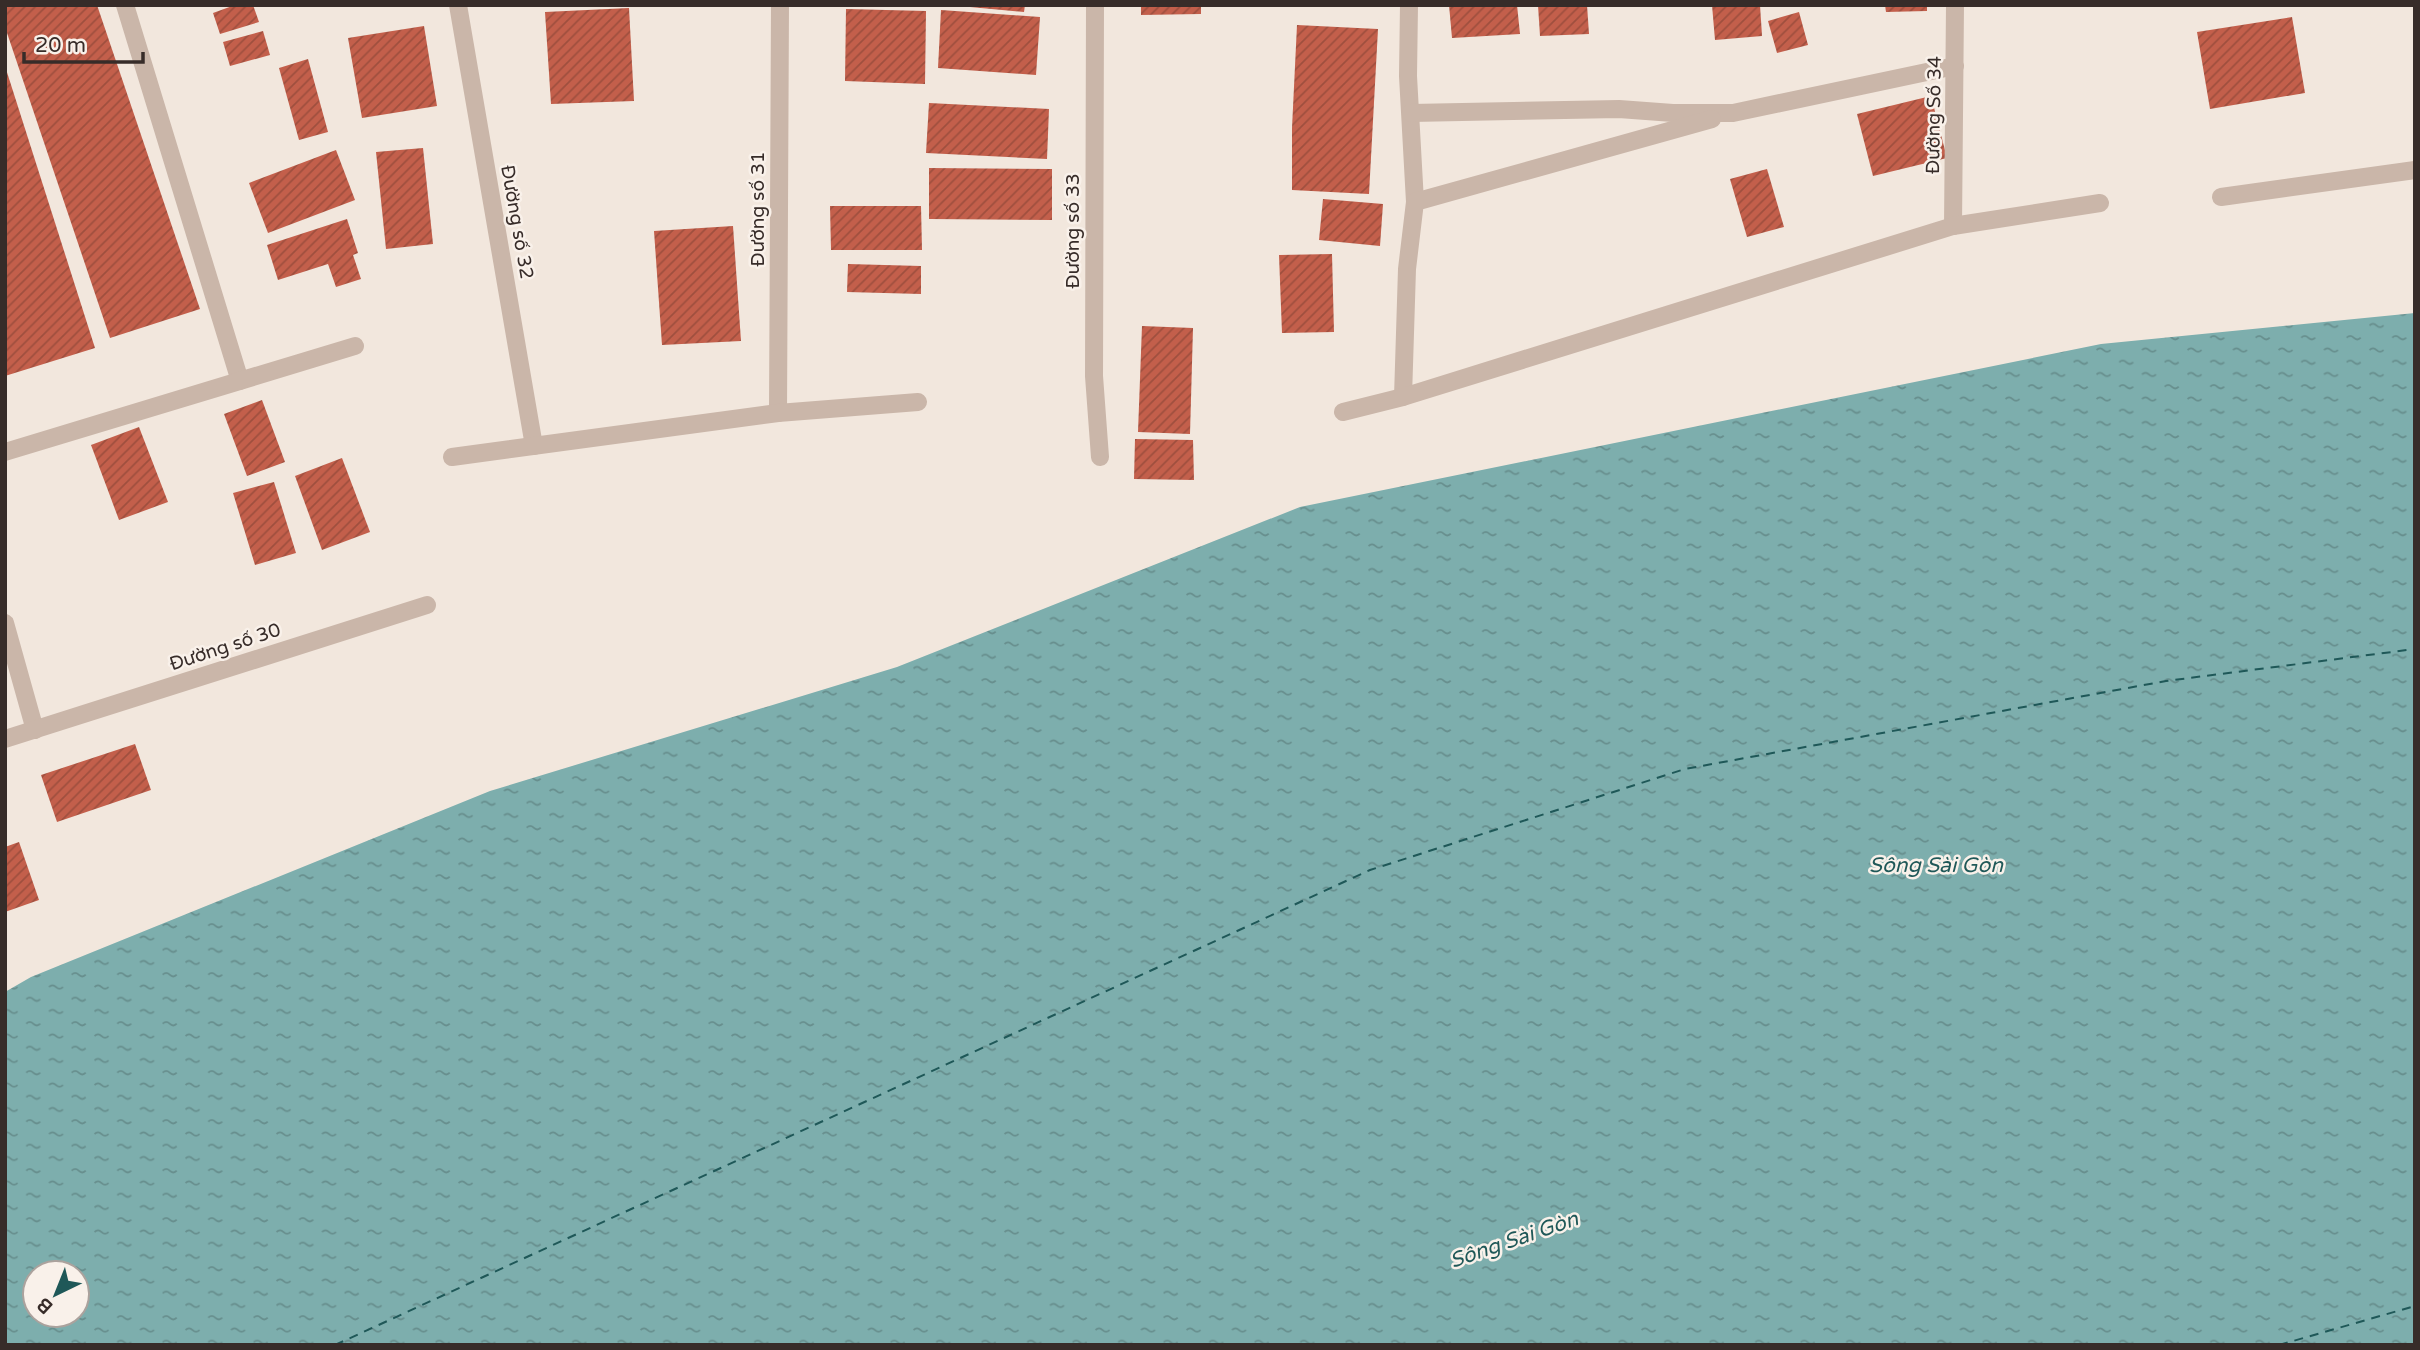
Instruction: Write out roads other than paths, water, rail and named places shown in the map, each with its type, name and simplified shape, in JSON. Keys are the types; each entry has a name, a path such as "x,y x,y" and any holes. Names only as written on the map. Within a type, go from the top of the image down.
{"street":[{"path":"125,5 240,381"},
{"name":"Đường số 32","path":"458,5 534,446"},
{"name":"Đường số 31","path":"778,413 780,5"},
{"name":"Đường số 33","path":"1095,5 1094,376 1100,457"},
{"path":"1403,397 1407,269 1415,202 1408,76 1409,5"},
{"name":"Đường Số 34","path":"1953,226 1955,5"},
{"path":"1415,202 1733,113 1955,66"},
{"path":"1411,113 1619,109 1673,113 1733,113"},
{"path":"2221,197 2415,170"},
{"path":"1343,412 1403,397 1953,226 2100,203"},
{"path":"5,452 355,346"},
{"path":"452,457 778,413 918,402"},
{"name":"Đường số 30","path":"5,739 428,605"},
{"path":"5,623 35,730"}],"water":[{"name":"Sông Sài Gòn","path":"2415,313 2415,1345 5,1345 5,992 31,977 490,791 897,667 1300,507 2101,344"}]}
